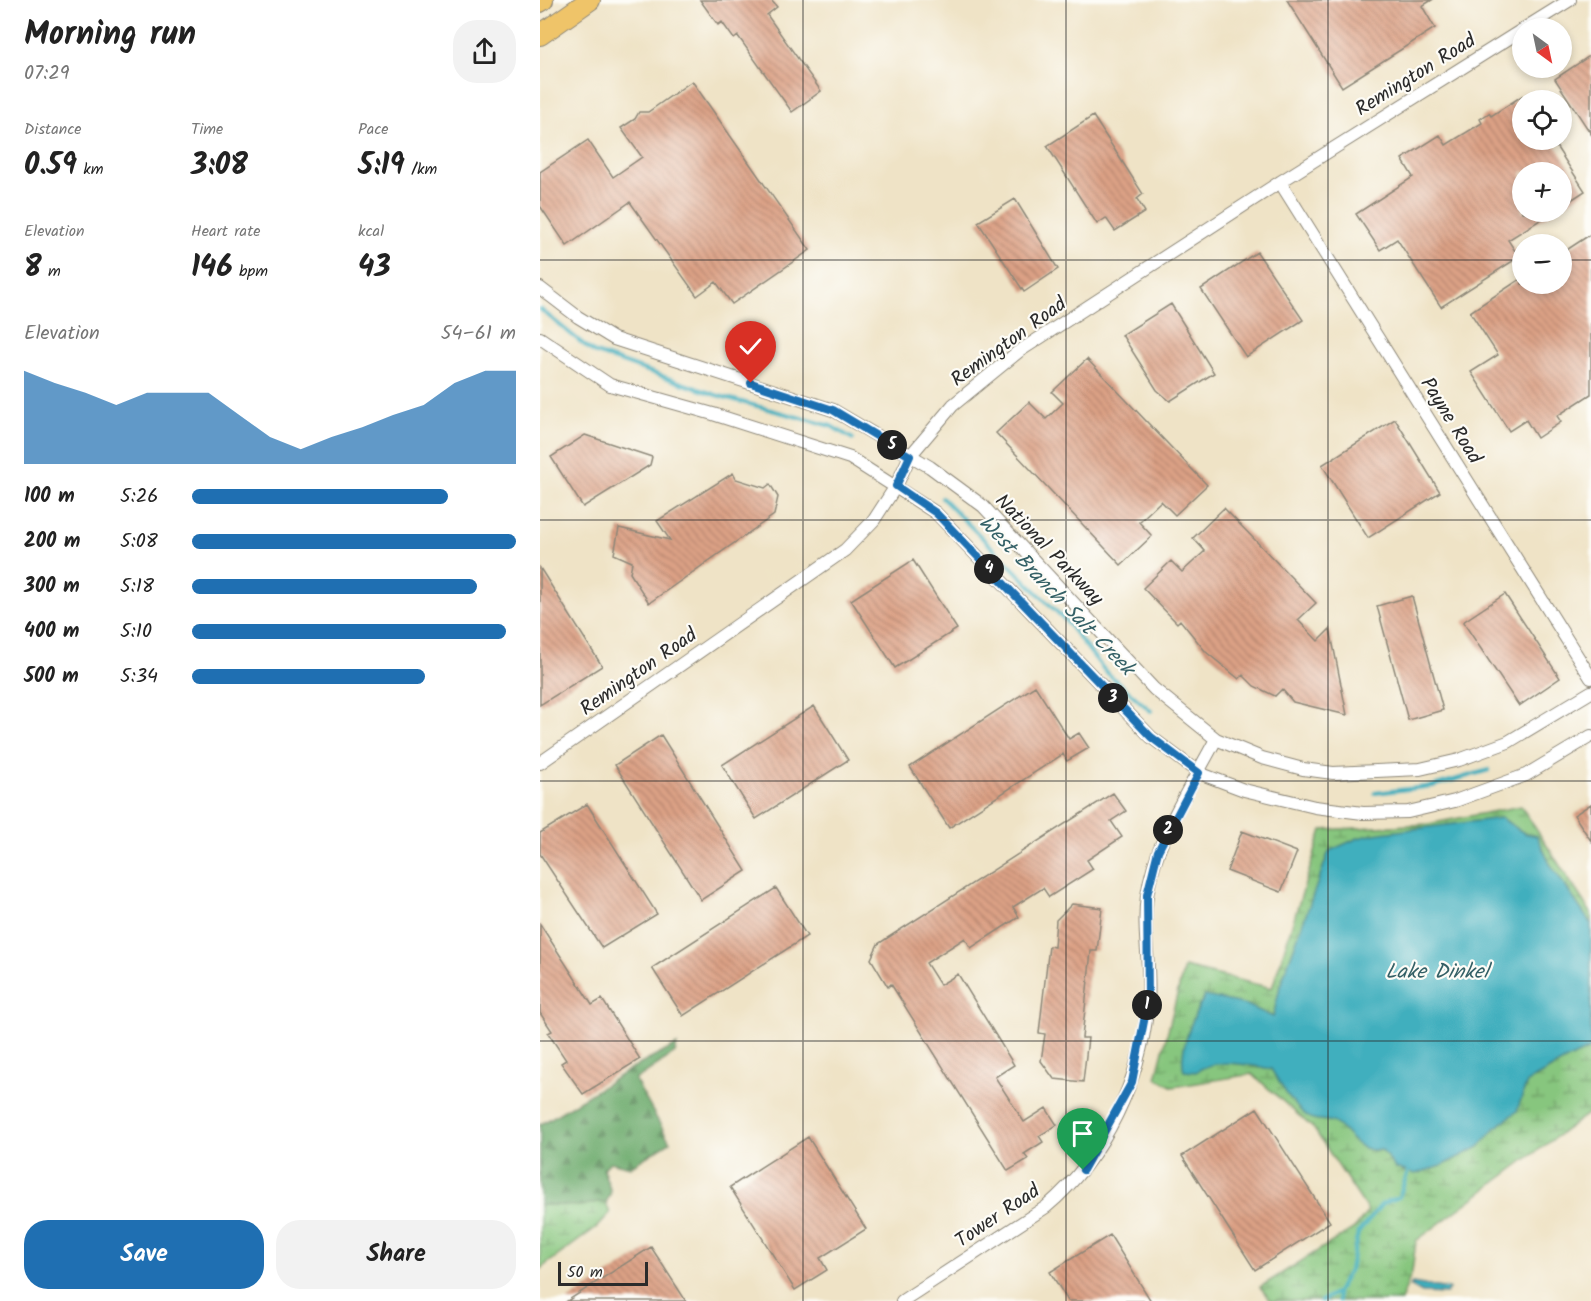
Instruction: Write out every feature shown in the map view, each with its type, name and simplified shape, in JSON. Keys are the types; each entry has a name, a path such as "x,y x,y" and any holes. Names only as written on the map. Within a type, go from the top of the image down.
{"main road":[{"path":"540,35 590,0"}],"street":[{"name":"Remington Road","path":"1541,18 1570,0"},
{"name":"Remington Road","path":"540,763 845,550 874,520 896,486 910,456 953,405 1018,352 1280,182 1512,37"},
{"name":"Payne Road","path":"1280,182 1591,678"},
{"name":"National Parkway","path":"540,288 578,317 614,339 833,410 930,467 983,506 1154,689 1216,739 1262,758 1303,770 1369,773 1420,769 1459,760 1508,742 1591,692"},
{"path":"540,338 610,385 713,414 850,458 896,486 936,513 1151,737 1199,773 1244,790 1315,807 1363,813 1408,812 1455,801 1526,775 1591,736"},
{"name":"Tower Road","path":"902,1301 1046,1207 1066,1190 1083,1170 1119,1110 1132,1082 1148,1001 1147,895 1158,851 1216,739"}],"green space":[{"name":"Lake Dinkel","path":"1521,806 1591,913 1591,1111 1416,1241 1412,1272 1401,1301 1271,1301 1260,1287 1356,1227 1368,1211 1314,1129 1252,1074 1173,1087 1156,1078 1184,967 1272,988 1322,830 1428,824"},
{"path":"677,1045 675,1053 635,1080 670,1142 630,1167 610,1162 603,1169 611,1192 606,1203 582,1206 540,1205 540,1125 629,1070"},
{"path":"597,1202 606,1203 610,1213 597,1227 540,1269 540,1205 582,1206"}],"water":[{"name":"Lake Dinkel","path":"1501,818 1524,833 1537,836 1550,864 1591,924 1591,1049 1527,1082 1517,1111 1494,1129 1479,1147 1441,1166 1415,1174 1395,1168 1382,1150 1361,1147 1334,1122 1307,1116 1289,1097 1271,1069 1222,1063 1204,1067 1196,1072 1184,1071 1185,1043 1196,1012 1205,996 1247,1005 1273,1017 1280,986 1329,851 1358,838 1374,834"},
{"path":"1412,1283 1449,1289 1446,1294 1422,1293 1410,1286"}],"building":[{"path":"700,0 771,0 777,7 767,15 821,91 792,112 738,36 734,39 722,22 718,25"},
{"path":"1287,0 1432,0 1422,6 1435,28 1342,87"},
{"path":"1591,55 1591,134 1572,105 1572,90 1562,90 1555,79 1572,78 1572,68"},
{"path":"692,81 810,250 732,304 716,282 697,296 630,202 567,246 540,206 540,172 588,140 613,177 642,157 621,128 635,119 639,112 648,112"},
{"path":"1512,102 1512,150 1558,150 1566,162 1512,162 1512,222 1537,222 1518,234 1512,234 1512,238 1508,240 1512,246 1512,261 1441,307 1397,239 1380,250 1356,214 1413,177 1402,159 1440,135 1446,145 1482,123 1480,119 1489,113 1491,116"},
{"path":"1093,116 1143,194 1137,199 1145,212 1115,231 1106,218 1097,224 1047,146"},
{"path":"1572,171 1585,191 1572,199"},
{"path":"1015,199 1058,269 1024,292 978,222"},
{"path":"1591,234 1591,394 1557,416 1561,422 1537,438 1526,420 1509,431 1471,372 1498,355 1470,312 1512,285 1512,294 1572,294 1572,246"},
{"path":"1257,252 1303,320 1246,357 1201,289"},
{"path":"1171,304 1214,373 1170,401 1157,390 1122,335"},
{"path":"1087,359 1207,485 1175,515 1161,501 1139,522 1152,536 1121,565 996,433 1029,402 1046,419 1063,403 1052,392"},
{"path":"1395,419 1440,492 1368,538 1322,465"},
{"path":"585,435 652,457 650,465 583,507 551,457"},
{"path":"733,473 736,479 765,488 770,484 778,497 774,515 649,603 630,573 632,562 614,554 619,528 670,540 657,521"},
{"path":"1224,508 1316,603 1298,620 1318,641 1330,629 1347,715 1293,702 1282,689 1275,696 1254,686 1243,675 1239,679 1206,652 1180,620 1177,623 1143,588 1171,561 1182,572 1205,551 1193,538"},
{"path":"913,560 957,629 895,668 851,600"},
{"path":"540,568 602,666 540,705"},
{"path":"1505,594 1560,678 1519,706 1463,622"},
{"path":"1412,596 1443,710 1408,720 1377,606"},
{"path":"1035,686 1069,739 1079,733 1089,748 1067,761 1063,754 949,828 910,767"},
{"path":"814,706 848,760 756,819 722,765"},
{"path":"661,735 746,871 701,900 615,765"},
{"path":"1113,793 1126,811 1111,821 1122,837 1087,860 1093,869 1049,897 1043,888 1013,907 1019,917 971,948 965,938 926,963 940,985 958,974 1014,1065 995,1077 1024,1122 1046,1108 1057,1125 1039,1136 1043,1142 1024,1154 1028,1159 1008,1171 891,984 888,987 871,959 878,944"},
{"path":"587,804 657,914 602,948 540,854 540,833"},
{"path":"1591,804 1591,841 1574,815"},
{"path":"1242,831 1297,852 1281,892 1227,871"},
{"path":"776,888 807,936 683,1016 652,968"},
{"path":"1072,904 1102,908 1097,951 1091,951 1082,1038 1088,1038 1083,1082 1054,1079 1041,1061 1045,1034 1039,1033 1049,946 1054,947 1056,920"},
{"path":"540,924 592,1005 602,999 640,1059 583,1094 561,1063 566,1060 548,1033 552,1031 540,1013"},
{"path":"1257,1108 1330,1222 1255,1270 1182,1156"},
{"path":"808,1137 866,1229 820,1258 827,1270 795,1290 730,1187"},
{"path":"1110,1235 1151,1301 1068,1301 1050,1272"},
{"path":"651,1247 686,1301 567,1301"}],"waterway":[{"name":"West Branch Salt Creek","path":"540,309 593,352 716,395 831,426 853,439"},
{"name":"West Branch Salt Creek","path":"942,498 1065,620 1105,671 1151,711"},
{"path":"1375,793 1433,786 1489,770"},
{"path":"1338,1301 1337,1292 1350,1269 1358,1233 1382,1204 1399,1197 1408,1172"},
{"path":"1321,1301 1337,1292"}],"route":[{"path":"751,383 833,410 910,456 896,486 936,513 1151,737 1199,773 1158,851 1147,895 1148,1001 1144,1031 1132,1082 1119,1110 1083,1170"}]}
